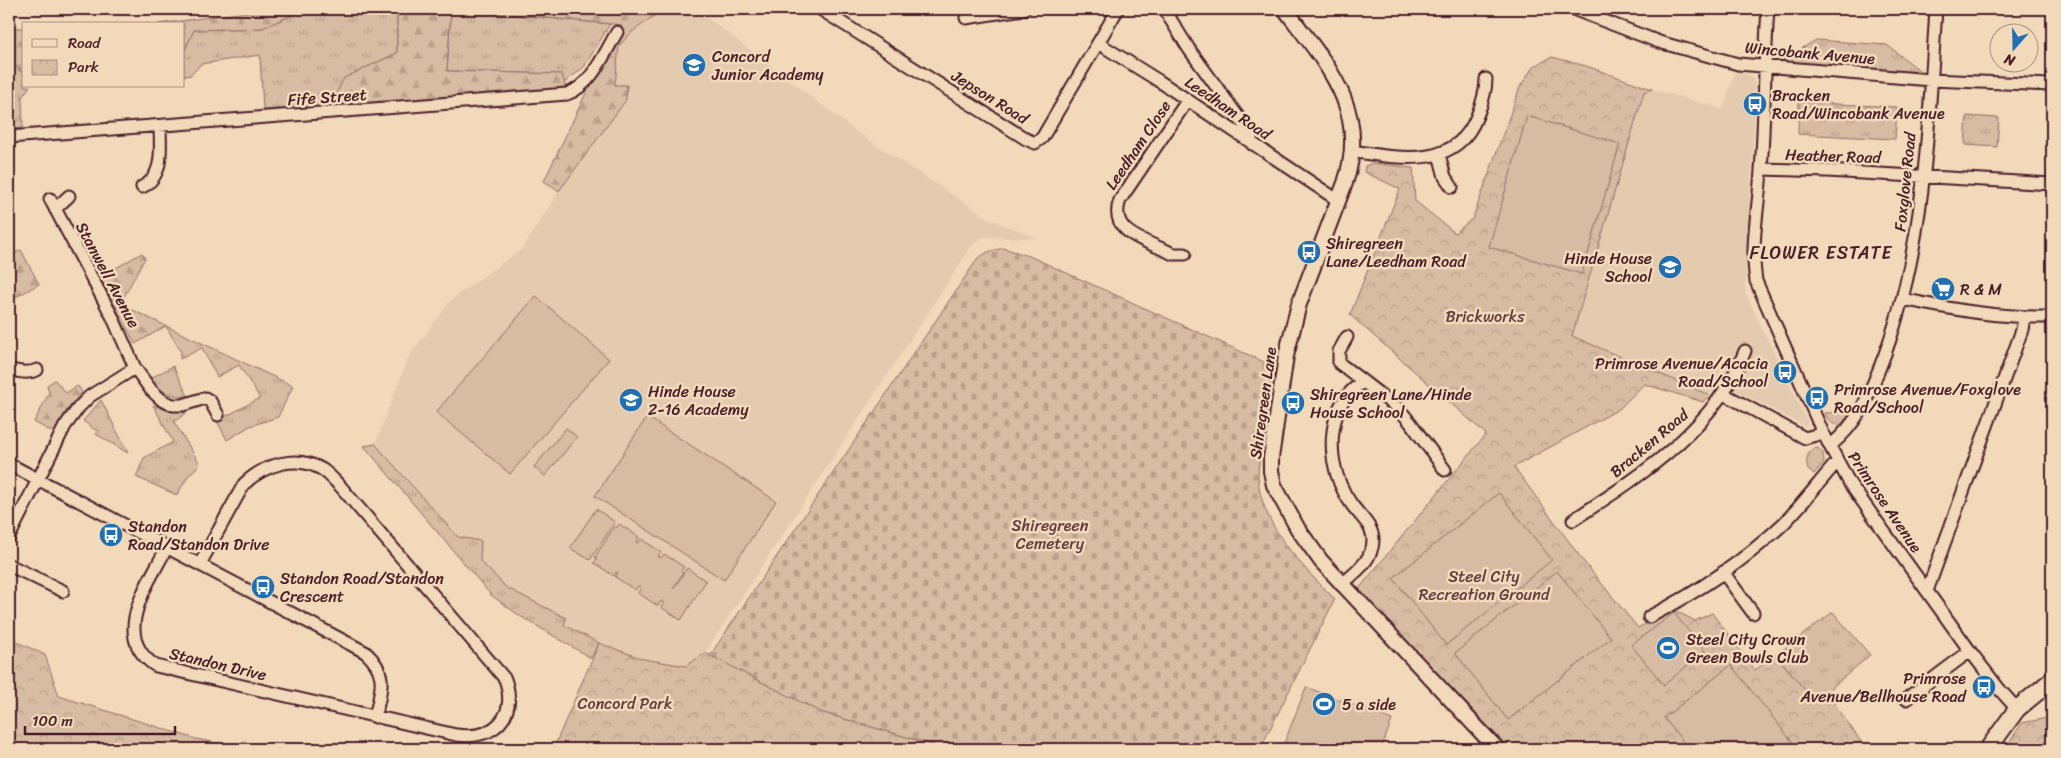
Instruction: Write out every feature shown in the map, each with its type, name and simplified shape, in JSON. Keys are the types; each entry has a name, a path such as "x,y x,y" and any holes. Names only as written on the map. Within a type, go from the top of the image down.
{"main road":[{"path":"1988,749 2017,709 2052,680"}],"street":[{"name":"Jepson Road","path":"820,9 1035,143 1042,138 1118,9"},
{"path":"966,18 1024,9"},
{"path":"1164,9 1188,49 1250,133 1252,144"},
{"name":"Shiregreen Lane","path":"1286,9 1332,73 1342,92 1350,123 1352,152 1350,170 1299,304 1286,356 1274,434 1271,472 1274,485 1298,529 1320,561 1497,749"},
{"name":"Wincobank Avenue","path":"1573,9 1615,27 1689,52 1738,64 1764,68 1931,80 2052,86"},
{"name":"Primrose Avenue","path":"1768,9 1761,169 1754,261 1756,281 1838,462 1875,521 1970,651 2017,709"},
{"name":"Foxglove Road","path":"1830,446 1843,436 1855,422 1864,406 1886,351 1903,299 1916,238 1923,176 1936,9"},
{"name":"Fife Street","path":"9,137 567,94 574,92 598,66 617,32"},
{"name":"Leedham Road","path":"1098,44 1159,81 1339,201"},
{"path":"1352,152 1407,159 1439,154 1458,144 1471,131 1486,89 1486,79"},
{"name":"Leedham Close","path":"1185,254 1173,254 1127,231 1119,221 1118,214 1120,200 1188,101"},
{"path":"142,187 151,181 159,168 160,126"},
{"path":"1439,154 1445,177 1452,187"},
{"name":"Heather Road","path":"1761,169 2052,184"},
{"name":"Stanwell Avenue","path":"69,196 53,204 112,316 135,368 151,390 163,401 173,405 182,405 205,398 210,401 218,415"},
{"path":"1903,299 1940,308 1994,315 2052,317"},
{"path":"1927,591 2022,330 2024,317"},
{"path":"1347,337 1339,351 1339,363 1399,409 1446,470"},
{"name":"Bracken Road","path":"1573,520 1628,483 1681,442 1724,394 1746,352"},
{"path":"9,537 65,426 79,407 90,396 135,368"},
{"path":"9,369 25,372 37,370"},
{"path":"1341,585 1368,558 1373,542 1373,534 1369,526 1345,494 1335,468 1332,452 1332,437 1339,408 1356,386 1363,383"},
{"path":"1724,394 1805,438 1824,433"},
{"path":"9,464 366,652 375,661 382,676 382,686 375,717 456,735 477,736 487,734 502,720 508,701 509,690 505,679 326,472 314,465 288,462 265,468 253,475 244,484 200,564"},
{"path":"1649,616 1685,598 1745,557 1784,523 1838,462"},
{"name":"Standon Drive","path":"167,547 134,618 132,630 138,648 148,661 168,670 375,717"},
{"path":"9,565 63,591"},
{"path":"1723,572 1753,613"},
{"path":"1906,699 1970,651"}],"shaded area":[{"name":"Hinde House 2-16 Academy","path":"673,9 696,9 861,135 991,220 1039,238 982,237 971,247 705,653 686,667 643,659 599,643 564,625 566,618 507,588 498,581 375,444 409,356 452,299 523,248 559,191 626,100 615,85 619,46 632,32 658,13"},
{"name":"Hinde House School","path":"1736,70 1752,77 1756,86 1745,293 1808,423 1805,426 1721,383 1709,395 1572,336 1644,92 1652,89 1723,109"}],"green space":[{"path":"269,9 307,9 262,28 194,30 185,50 185,22 173,22"},
{"path":"307,9 397,13 397,53 345,78 330,106 263,110 260,55 201,64 191,75 185,76 185,50 194,30 262,28"},
{"path":"307,9 451,9 447,71 562,74 567,92 330,106 344,78 397,53 397,13"},
{"path":"451,9 610,24 584,67 564,83 561,74 447,71"},
{"path":"452,9 673,9 658,13 632,32 619,46 615,85 627,85 626,100 559,191 544,181 587,91 622,25"},
{"path":"9,28 22,28 22,73 9,58"},
{"path":"1816,40 1887,45 1923,73 1781,61"},
{"path":"1552,57 1586,66 1652,89 1644,92 1572,336 1709,395 1703,402 1644,384 1619,409 1514,467 1584,562 1638,628 1672,609 1695,621 1712,613 1755,670 1776,655 1815,702 1827,693 1866,749 1510,749 1358,590 1486,434 1350,315 1400,189 1364,172 1365,166 1373,163 1413,168 1415,201 1455,233 1473,218 1520,87 1533,67"},
{"path":"9,58 22,73 22,88 29,88 22,97 23,128 9,129"},
{"path":"1799,102 1897,107 1895,139 1798,134"},
{"path":"1527,116 1620,144 1582,274 1489,247"},
{"path":"1967,116 1999,118 1997,147 1965,145"},
{"name":"Shiregreen Cemetery","path":"1003,248 1029,256 1273,366 1258,468 1260,494 1274,527 1285,544 1335,599 1260,749 947,749 820,712 709,657 978,258 988,252"},
{"path":"21,250 39,284 16,297 9,283 9,256"},
{"path":"142,253 145,258 120,304 166,326 135,344 100,277"},
{"path":"536,296 609,359 510,474 436,412"},
{"path":"166,326 293,386 278,417 250,426 227,440 217,421 260,398 239,365 217,377 202,348 180,359 181,352"},
{"path":"173,366 188,396 176,396 166,393 149,379"},
{"path":"55,380 66,393 78,386 82,392 66,411 54,433 34,422 49,393 47,385"},
{"path":"101,400 128,453 96,434 97,431 83,421"},
{"path":"153,405 186,413 174,422 200,464 188,476 177,495 136,477 144,458 173,442"},
{"path":"1852,412 1840,425 1830,422 1824,413"},
{"path":"647,417 776,501 724,580 595,496"},
{"path":"566,428 577,437 545,476 534,467"},
{"path":"375,444 458,537 481,541 480,561 507,588 566,618 564,625 599,643 591,658 520,616 491,595 364,446"},
{"path":"1818,448 1823,453 1824,463 1814,474 1808,470 1807,459 1812,449"},
{"name":"Steel City Recreation Ground","path":"1499,493 1552,560 1446,645 1393,578"},
{"path":"596,509 615,522 590,560 570,548"},
{"path":"619,524 639,537 636,542 638,543 641,539 661,552 658,556 661,558 664,554 684,567 681,571 683,573 673,589 687,568 706,581 681,620 661,607 664,603 661,601 658,606 638,593 641,587 638,586 635,590 615,577 618,573 616,572 614,576 594,563 597,559 595,557 614,527 616,528"},
{"path":"1557,571 1611,638 1508,720 1455,653"},
{"path":"1833,612 1870,655 1815,702 1776,655"},
{"name":"Steel City Crown Green Bowls Club","path":"1674,613 1705,651 1664,685 1631,645"},
{"path":"9,638 45,655 59,696 196,739 251,749 9,749"},
{"name":"Concord Park","path":"599,643 643,659 686,666 705,653 820,712 947,749 552,749"},
{"path":"1731,665 1798,749 1689,749 1664,718"},
{"name":"5 a side","path":"1306,687 1392,720 1381,749 1282,749"},
{"path":"2052,717 2052,749 2005,749 2022,723"}],"place":[{"name":"Concord Junior Academy","path":"694,65"},
{"name":"Bracken Road/Wincobank Avenue","path":"1755,104"},
{"name":"Shiregreen Lane/Leedham Road","path":"1309,252"},
{"name":"Hinde House School","path":"1670,267"},
{"name":"R & M","path":"1943,289"},
{"name":"Primrose Avenue/Acacia Road/School","path":"1785,372"},
{"name":"Primrose Avenue/Foxglove Road/School","path":"1817,398"},
{"name":"Hinde House 2-16 Academy","path":"631,400"},
{"name":"Shiregreen Lane/Hinde House School","path":"1293,403"},
{"name":"Standon Road/Standon Drive","path":"111,535"},
{"name":"Standon Road/Standon Crescent","path":"263,587"},
{"name":"Steel City Crown Green Bowls Club","path":"1668,648"},
{"name":"Primrose Avenue/Bellhouse Road","path":"1984,687"},
{"name":"5 a side","path":"1324,704"}],"district":[{"name":"FLOWER ESTATE","path":"1821,253"}],"park label":[{"name":"Brickworks","path":"1485,316"}]}
